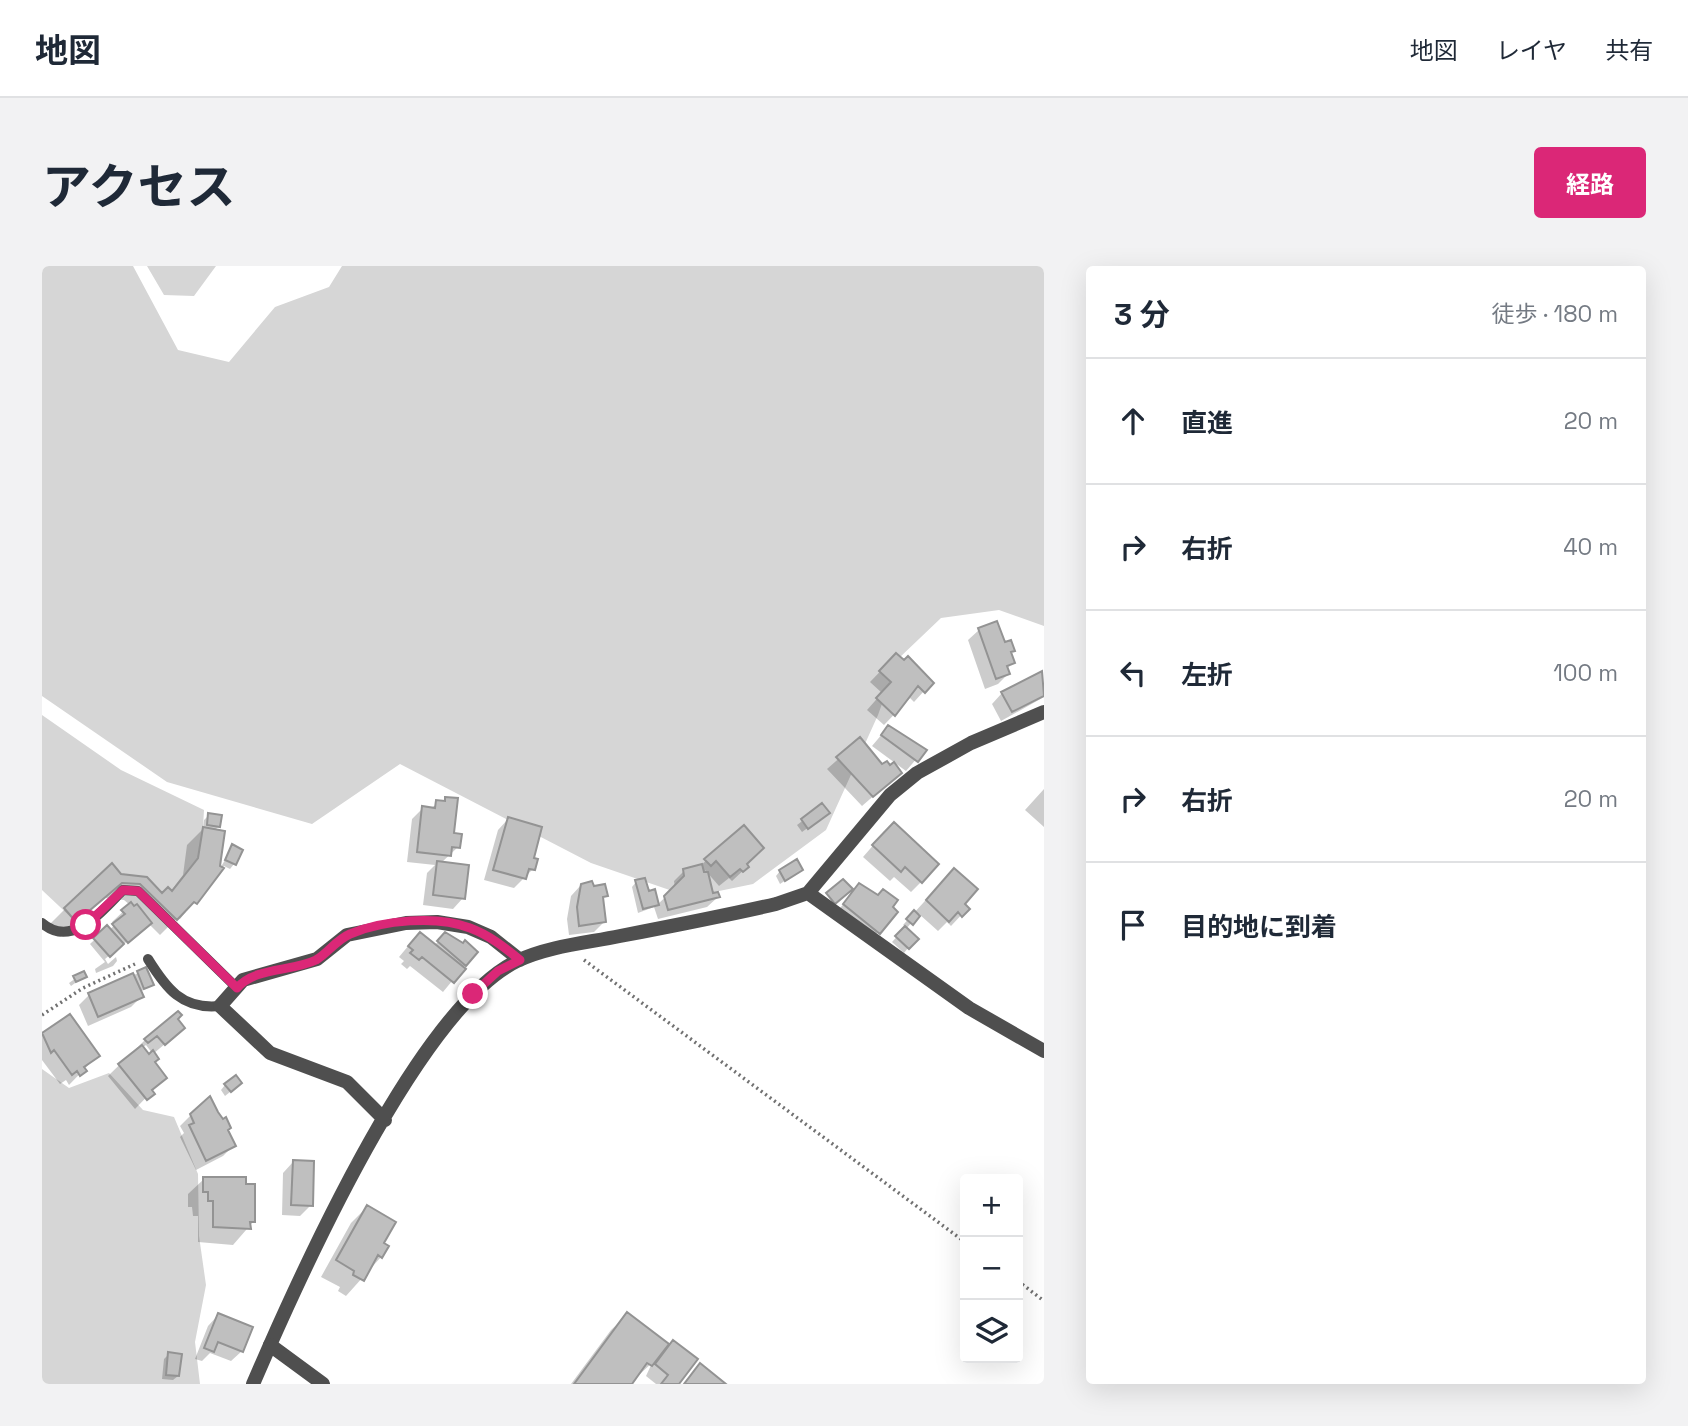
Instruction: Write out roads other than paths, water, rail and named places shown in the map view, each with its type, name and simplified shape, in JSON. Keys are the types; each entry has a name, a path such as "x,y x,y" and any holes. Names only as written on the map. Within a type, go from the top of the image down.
{"street":[{"path":"253,1384 318,1241 385,1120 437,1038 473,994 498,971 520,960 565,946 776,904 808,892 890,795 917,773 971,743 1044,712"},
{"path":"808,892 969,1008 1044,1051"},
{"path":"385,1120 347,1082 270,1053 220,1006 243,980 317,959 347,935 405,923 437,922 468,927 491,937 520,960"},
{"path":"270,1345 323,1384"}],"lane":[{"path":"42,923 49,929 71,933 86,925 123,890 138,891 237,988"},
{"path":"148,959 166,988 205,1008 220,1006"}]}
